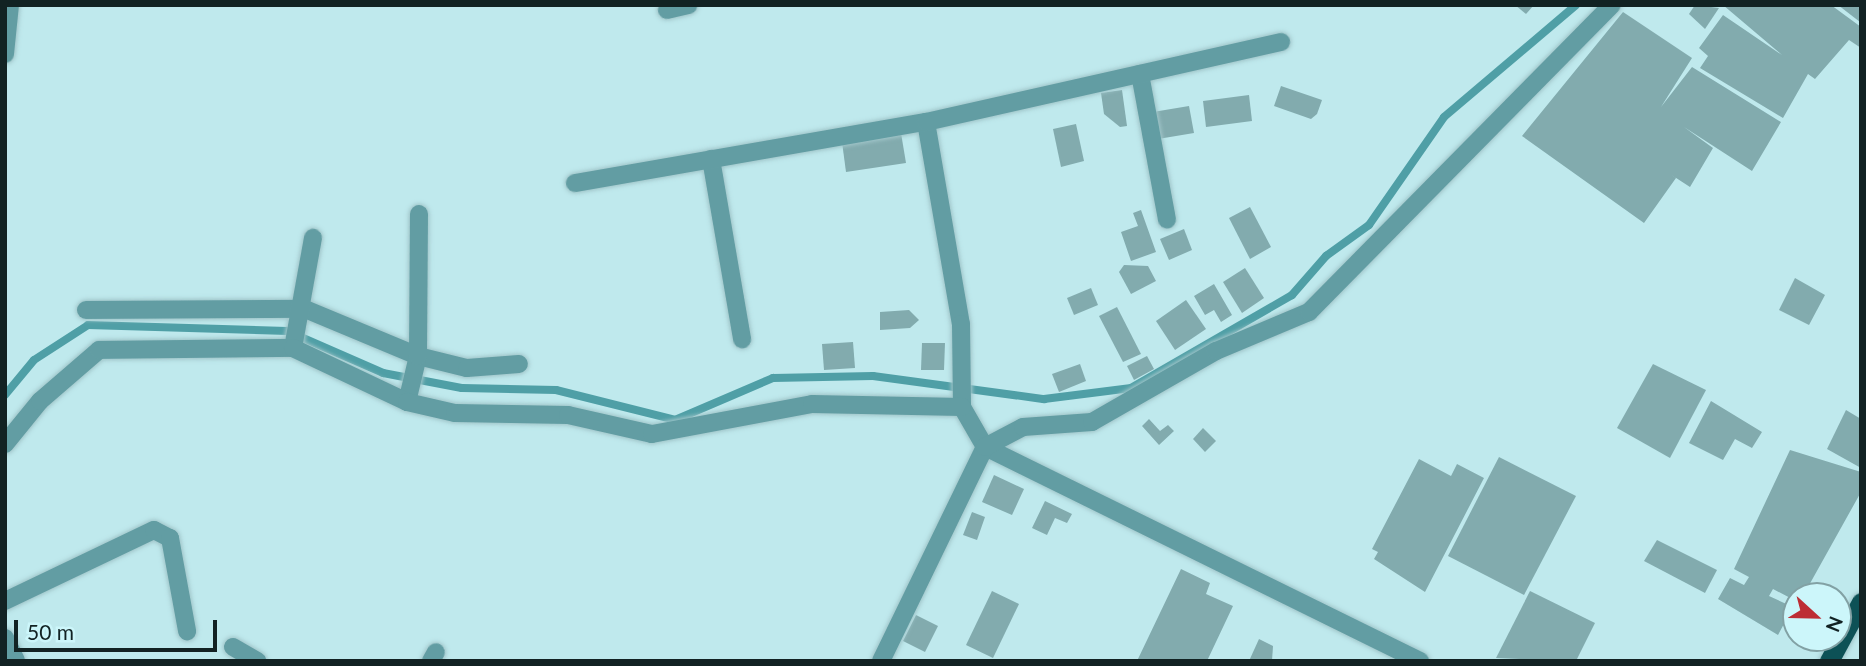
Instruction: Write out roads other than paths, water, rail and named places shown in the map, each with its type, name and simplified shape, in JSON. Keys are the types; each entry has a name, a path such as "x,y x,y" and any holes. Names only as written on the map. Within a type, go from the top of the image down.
{"highway":[{"path":"1829,661 1861,601"}],"street":[{"path":"5,54 10,5"},
{"path":"667,10 688,5"},
{"path":"881,661 985,447 1023,427 1092,422 1216,351 1309,312 1612,5"},
{"path":"575,183 926,122 1281,42"},
{"path":"1140,74 1167,220"},
{"path":"926,122 961,324 962,407 985,447 1420,661"},
{"path":"711,159 742,339"},
{"path":"407,402 418,356 419,214"},
{"path":"293,348 305,309 313,238"},
{"path":"86,310 305,309 418,356 467,368 519,364"},
{"path":"5,444 40,401 99,350 293,348 407,402 455,413 568,415 653,434 812,404 962,407"},
{"path":"5,601 153,530 170,538 187,631"},
{"path":"5,638 16,661"},
{"path":"233,647 257,661"}],"waterway":[{"path":"5,395 34,360 88,325 287,331 383,373 462,388 556,390 675,420 773,378 873,376 1044,399 1131,388 1292,295 1326,256 1369,225 1444,117 1576,5"}]}
